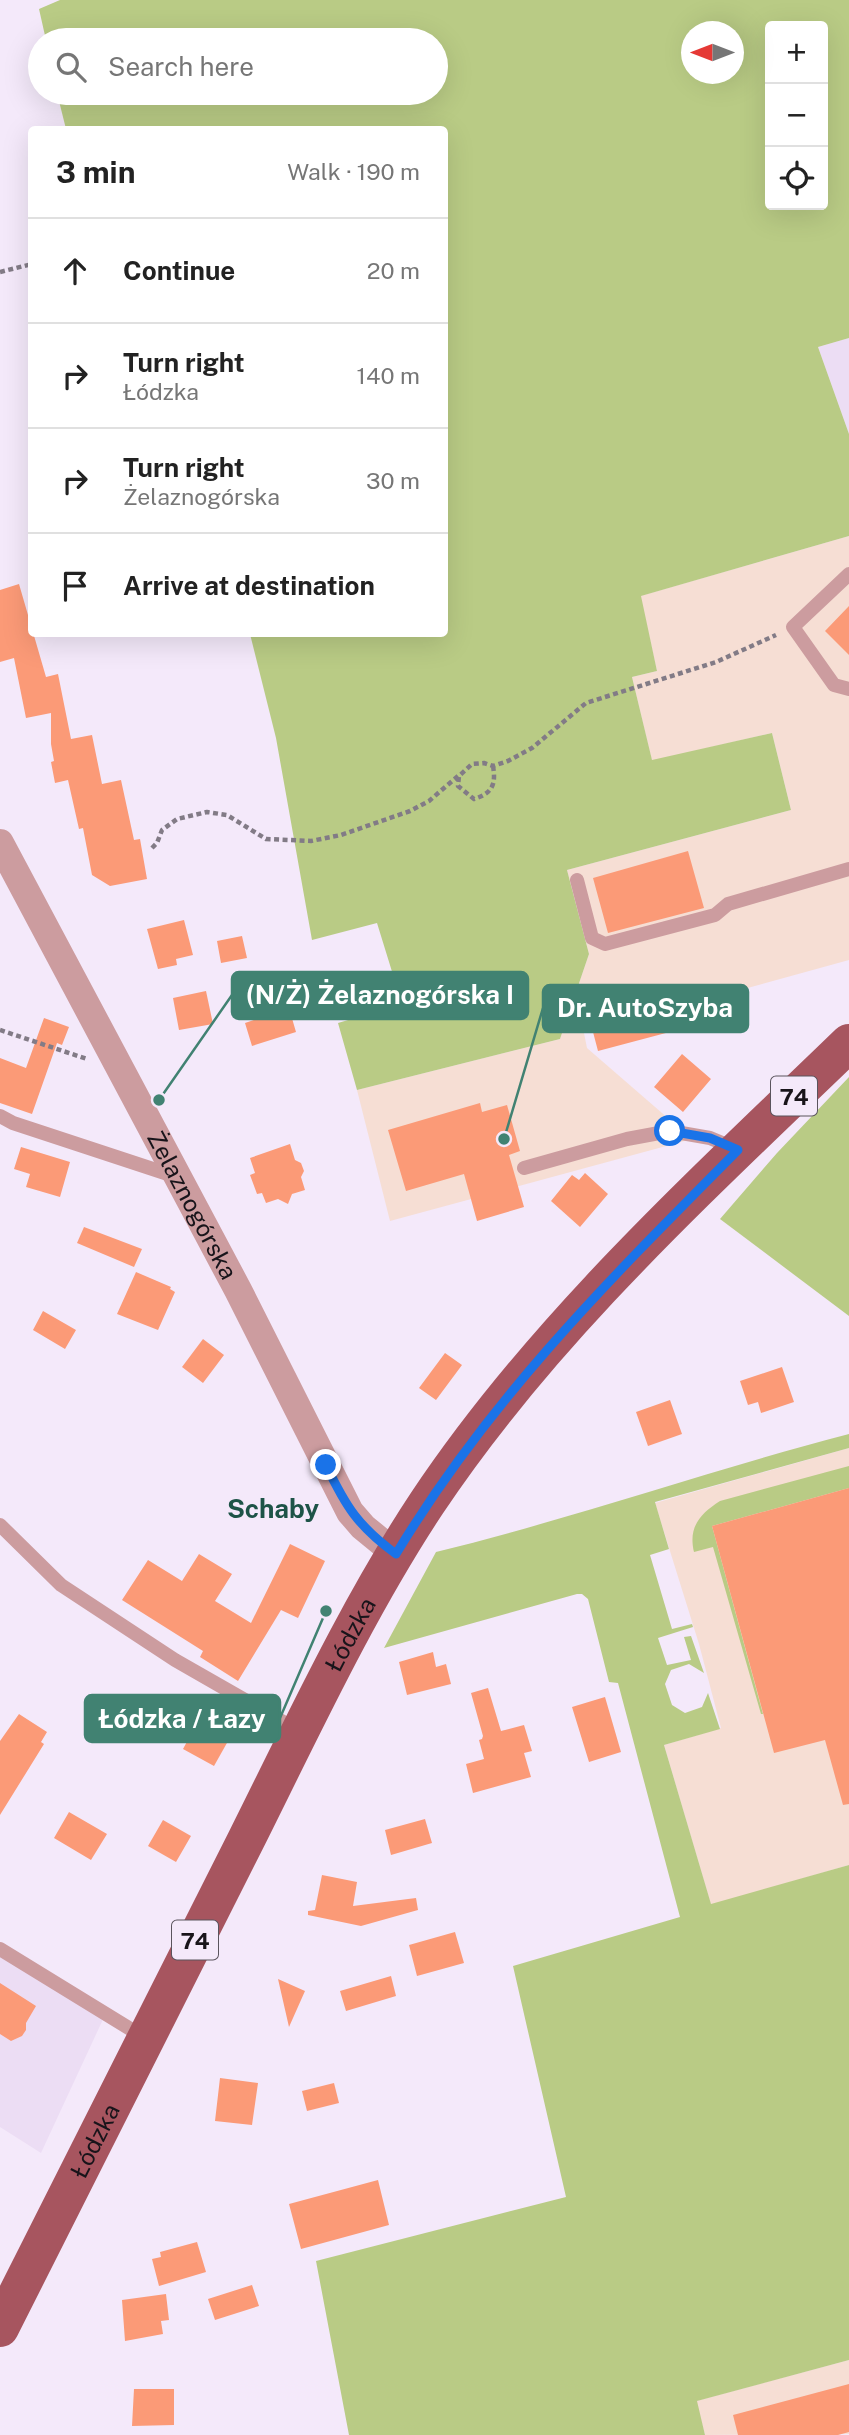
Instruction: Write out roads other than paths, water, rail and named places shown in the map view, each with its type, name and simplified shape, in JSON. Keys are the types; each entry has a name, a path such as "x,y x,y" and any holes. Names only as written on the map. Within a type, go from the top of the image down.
{"main road":[{"name":"Łódzka","path":"0,2328 300,1732 396,1554 427,1504 459,1458 540,1357 620,1269 849,1043"}],"street":[{"name":"Żelaznogórska","path":"0,843 253,1319 350,1511 363,1527 396,1554"}],"lane":[{"path":"849,574 793,627 834,685 849,690"},
{"path":"577,880 592,938 605,944 715,915 728,904 849,869"},
{"path":"0,1116 13,1123 178,1177"},
{"path":"524,1168 627,1139 670,1131 710,1138 738,1150"},
{"path":"0,1525 61,1585 175,1660 300,1732"},
{"path":"0,1949 146,2039"}],"place":[{"name":"(N/Ż) Żelaznogórska I","path":"159,1100"},
{"name":"Dr. AutoSzyba","path":"504,1139"},
{"name":"Łódzka / Łazy","path":"326,1611"}],"district":[{"name":"Schaby","path":"273,1508"}]}
